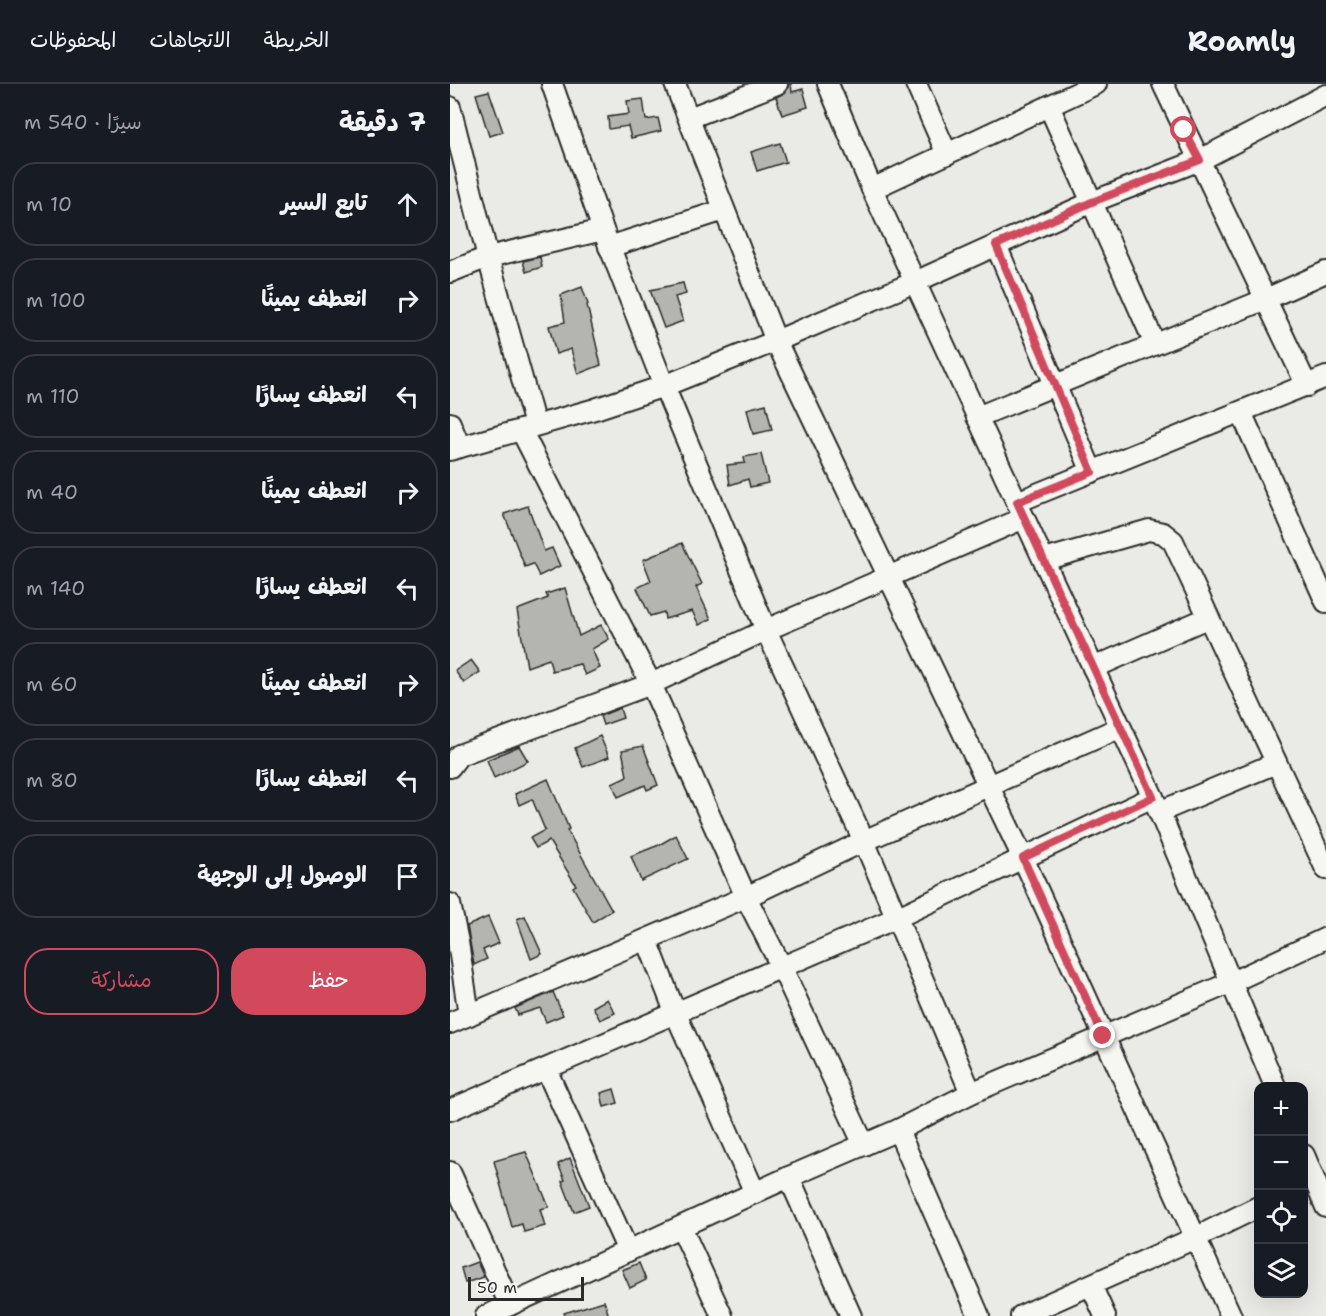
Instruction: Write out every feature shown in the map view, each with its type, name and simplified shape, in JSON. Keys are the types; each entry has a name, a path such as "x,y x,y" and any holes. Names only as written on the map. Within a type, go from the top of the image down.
{"street":[{"path":"552,84 606,238 664,386 766,630 864,841 971,1094"},
{"path":"675,84 776,341 1023,858 1231,1316"},
{"path":"688,118 777,84"},
{"path":"828,84 872,189 1156,805 1273,1082"},
{"path":"916,84 947,154"},
{"path":"872,189 1096,84"},
{"path":"1163,84 1307,386"},
{"path":"450,423 455,448 595,409 664,386 915,282 1092,202 1200,160 1326,95"},
{"path":"1049,106 1155,344"},
{"path":"450,107 528,427 651,684 746,897 781,966 864,1144"},
{"path":"450,272 488,257 606,238 724,210"},
{"path":"996,245 1092,472"},
{"path":"977,417 1266,300 1326,272"},
{"path":"450,767 459,755 651,684 766,630 889,578 1092,472 1326,377"},
{"path":"1241,412 1319,569 1326,602"},
{"path":"1044,560 1149,530 1163,533 1173,541 1326,869"},
{"path":"1093,668 1207,618"},
{"path":"450,1023 746,897 864,841 1119,728"},
{"path":"450,1110 896,918 1023,858 1156,805 1276,763"},
{"path":"450,904 469,1015"},
{"path":"486,1316 755,1192 898,1130 971,1094 1232,982 1326,938"},
{"path":"647,940 675,1012 755,1192"},
{"path":"546,1069 628,1251"},
{"path":"898,1130 979,1316"},
{"path":"450,1172 510,1305"},
{"path":"789,1177 851,1316"},
{"path":"1309,1182 1326,1207"},
{"path":"1021,1316 1254,1209"},
{"path":"681,1227 722,1316"},
{"path":"1091,1285 1105,1316"}],"building":[{"path":"791,84 792,92 803,89 808,107 782,115 776,97 786,92"},
{"path":"489,91 503,132 489,136 476,94"},
{"path":"643,99 646,120 658,118 661,131 631,138 628,126 609,129 608,117 629,114 627,101"},
{"path":"780,143 786,162 757,171 751,152"},
{"path":"540,257 542,267 526,272 523,261"},
{"path":"683,283 686,294 675,297 683,321 664,328 650,290"},
{"path":"582,287 588,304 601,365 578,374 571,349 556,354 549,326 565,322 561,295"},
{"path":"766,404 772,430 753,434 747,409"},
{"path":"761,454 768,483 750,487 748,479 730,485 727,465 745,463 744,457"},
{"path":"528,506 544,551 552,548 560,566 539,576 533,564 525,567 504,514"},
{"path":"682,543 702,584 696,587 711,619 699,625 692,611 665,619 664,612 650,616 637,588 651,581 643,560"},
{"path":"565,588 579,636 601,625 609,639 592,649 600,668 585,675 580,664 552,671 549,659 527,667 517,610 548,598 546,594"},
{"path":"471,660 480,672 464,683 455,671"},
{"path":"620,708 623,718 603,725 600,716"},
{"path":"600,736 609,757 583,767 575,748"},
{"path":"519,746 528,761 494,778 487,760"},
{"path":"643,746 658,785 647,790 645,785 618,797 612,783 627,776 622,750"},
{"path":"548,779 569,829 567,830 612,910 593,922 573,887 576,885 549,841 536,848 530,838 545,830 532,799 519,805 515,794"},
{"path":"676,835 688,859 641,881 631,856 659,845"},
{"path":"525,916 542,954 531,959 517,919"},
{"path":"488,917 499,943 483,950 487,959 474,965 467,926"},
{"path":"553,992 563,1015 546,1022 540,1008 518,1015 515,1008"},
{"path":"607,999 615,1013 600,1020 593,1007"},
{"path":"614,1089 618,1103 604,1107 601,1093"},
{"path":"526,1152 549,1207 540,1209 545,1226 524,1232 522,1224 512,1227 494,1161"},
{"path":"570,1158 589,1206 574,1212 558,1164"},
{"path":"477,1262 484,1277 465,1283 461,1268"},
{"path":"639,1263 646,1280 630,1288 622,1270"},
{"path":"604,1301 609,1316 565,1316 564,1313"}],"route":[{"path":"1103,1036 1023,858 1153,797 1119,728 1017,502 1092,472 996,245 1092,202 1200,160 1184,130"}]}
